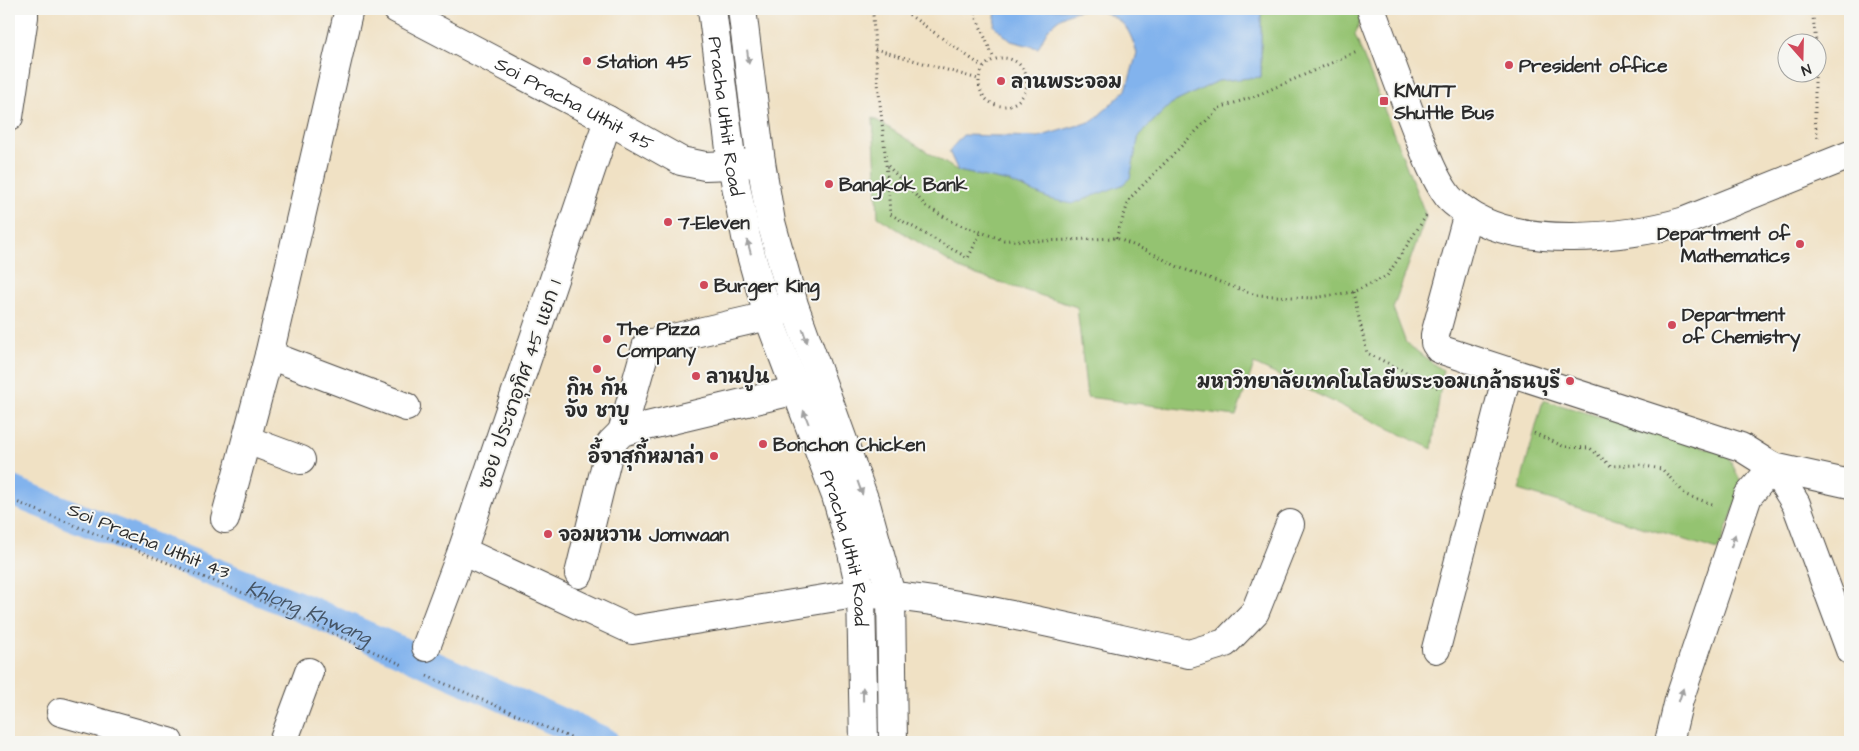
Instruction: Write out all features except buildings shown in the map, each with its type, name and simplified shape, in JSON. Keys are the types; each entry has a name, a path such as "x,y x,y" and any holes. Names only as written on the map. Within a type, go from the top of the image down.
{"street":[{"path":"9,117 24,9"},
{"path":"225,519 269,355 349,9"},
{"name":"Soi Pracha Uthit 45","path":"397,9 608,120 681,161 705,166 732,166 761,162"},
{"name":"Pracha Uthit Road","path":"712,9 732,166 746,237 768,316 836,496 851,548 861,593 864,742"},
{"name":"Pracha Uthit Road","path":"742,9 761,162 772,222 794,305 866,504 891,595 893,742"},
{"path":"1372,9 1425,152 1439,182 1447,197 1468,213 1486,223 1509,230 1571,237 1600,237 1659,229 1685,221 1839,160"},
{"name":"ซอย ประชาอุทิศ 45 แยก 1","path":"419,662 462,551 608,120"},
{"path":"1468,213 1435,335 1435,343 1439,349 1741,447 1772,467 1850,484"},
{"path":"579,574 611,443 622,432 647,344 768,316 794,305"},
{"path":"269,355 406,407"},
{"path":"1436,649 1508,371"},
{"path":"622,432 822,384"},
{"path":"247,440 301,460"},
{"path":"1669,742 1679,700 1748,496 1772,467"},
{"path":"1772,467 1796,504 1850,650"},
{"path":"462,551 632,630 861,593 960,604 1189,654 1225,643 1255,612 1290,524"},
{"path":"283,742 309,672"},
{"path":"60,712 169,742"}],"path":[{"path":"880,9 873,14 888,166 890,214 968,258 982,232"},
{"path":"901,9 983,67"},
{"path":"973,9 994,59"},
{"path":"1812,9 1815,32"},
{"path":"1116,238 1130,198 1219,108 1253,96 1383,40"},
{"path":"875,49 978,79"},
{"path":"994,59 1012,59 1022,67 1027,82 1026,90 1022,96 1016,102 1007,106 998,106 990,102 983,97 979,88 978,79 983,67 994,59"},
{"path":"1815,82 1814,122 1819,142 1839,160"},
{"path":"888,166 927,207 957,224 1004,240 1044,241 1116,238 1150,252 1178,267 1256,295 1314,298 1353,292 1386,276 1426,216 1426,207"},
{"path":"1353,292 1367,353 1441,389"},
{"path":"1534,433 1565,446 1590,448 1611,466 1640,465 1662,469 1686,495 1741,515"},
{"name":"Soi Pracha Uthit 43","path":"9,499 419,662 512,714 580,742"}],"green space":[{"path":"1261,9 1364,9 1355,35 1426,216 1393,308 1406,343 1443,371 1432,449 1254,364 1236,416 1087,397 1077,307 964,271 878,217 873,118 958,171 1010,182 1050,199 1122,185 1130,178 1139,135 1171,104 1218,81 1261,77"},
{"path":"1543,400 1727,454 1743,486 1718,550 1519,490"}],"water":[{"path":"996,9 1261,9 1261,77 1218,81 1171,104 1139,135 1130,178 1122,185 1072,204 1050,199 1010,182 958,171 949,151 963,135 1038,137 1093,121 1126,90 1137,53 1124,25 1116,18 1098,11 1078,10 1060,18 1048,30 1038,48 1011,41 994,26"}],"waterway":[{"name":"Khlong Khwang","path":"9,490 310,611 604,742"}],"place":[{"name":"Station 45","path":"587,61"},
{"name":"President office","path":"1509,65"},
{"name":"ลานพระจอม","path":"1001,81"},
{"name":"KMUTT Shuttle Bus","path":"1384,101"},
{"name":"Bangkok Bank","path":"829,184"},
{"name":"7-Eleven","path":"668,222"},
{"name":"Department of Mathematics","path":"1800,244"},
{"name":"Burger King","path":"704,285"},
{"name":"Department of Chemistry","path":"1672,325"},
{"name":"The Pizza Company","path":"607,339"},
{"name":"กิน กัน จัง ชาบู","path":"597,369"},
{"name":"ลานปูน","path":"696,376"},
{"name":"มหาวิทยาลัยเทคโนโลยีพระจอมเกล้าธนบุรี","path":"1570,381"},
{"name":"Bonchon Chicken","path":"763,444"},
{"name":"อี้จาสุกี้หมาล่า","path":"714,456"},
{"name":"จอมหวาน Jomwaan","path":"548,534"}]}
